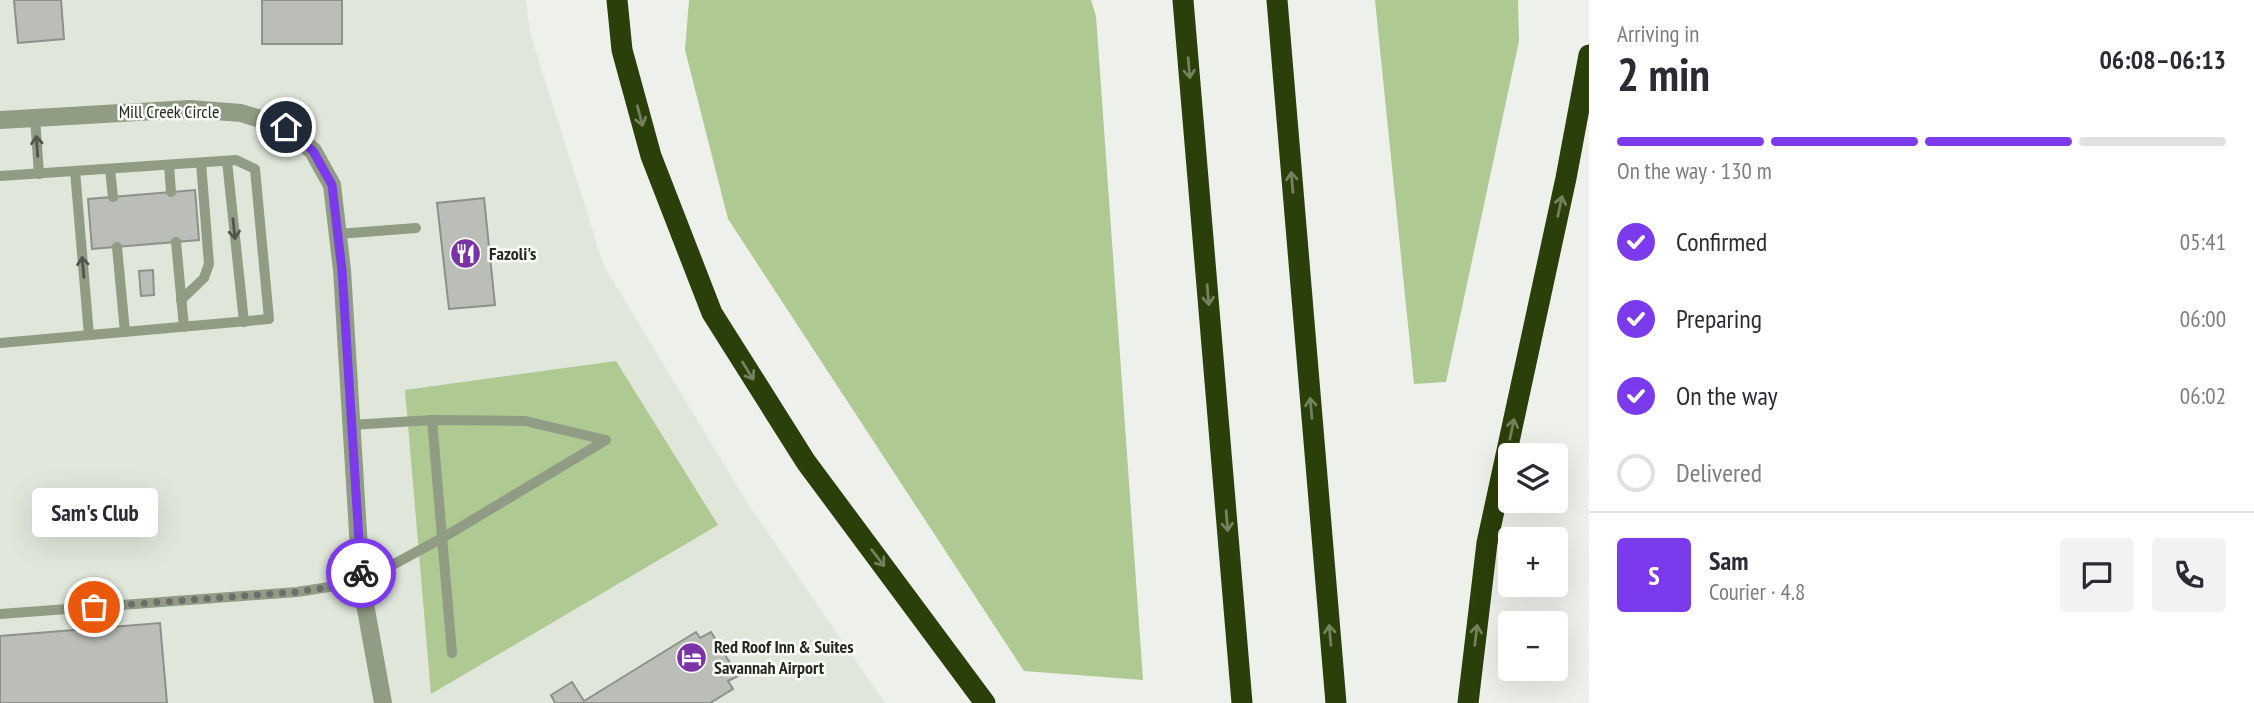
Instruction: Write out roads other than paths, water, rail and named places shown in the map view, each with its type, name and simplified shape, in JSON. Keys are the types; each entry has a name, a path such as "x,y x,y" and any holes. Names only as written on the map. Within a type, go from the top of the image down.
{"highway":[{"path":"617,0 622,50 651,156 712,313 806,462 985,703"},
{"path":"1183,0 1242,703"},
{"path":"1277,0 1336,703"},
{"path":"1468,703 1487,543 1563,191 1589,55"}],"street":[{"name":"Mill Creek Circle","path":"0,120 190,108 241,113 286,127 313,151 332,185 352,425 361,582 383,703"}],"lane":[{"path":"35,118 39,174"},
{"path":"0,176 236,160 255,169 269,319 0,343"},
{"path":"227,161 244,322"},
{"path":"181,300 204,278 209,264 201,163"},
{"path":"169,165 171,192"},
{"path":"110,169 113,197"},
{"path":"75,171 89,335"},
{"path":"338,234 416,228"},
{"path":"176,242 184,327"},
{"path":"117,247 125,332"},
{"path":"432,420 452,653"},
{"path":"0,614 297,592 361,582 444,537 606,440 573,430 525,421 432,420 352,425"}],"place":[{"name":"Fazoli's","path":"466,254"},
{"name":"Sam's Club","path":"94,607"},
{"name":"Red Roof Inn & Suites Savannah Airport","path":"691,657"}]}
